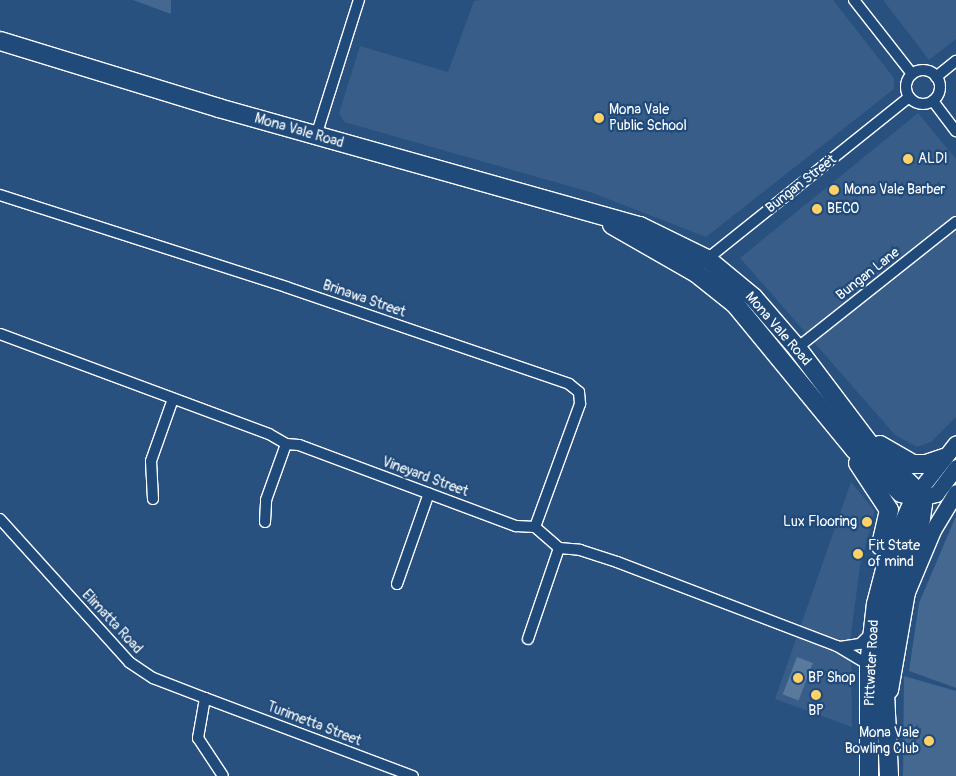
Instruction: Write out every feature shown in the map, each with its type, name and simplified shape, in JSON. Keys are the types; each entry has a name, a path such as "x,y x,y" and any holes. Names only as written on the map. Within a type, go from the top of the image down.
{"highway":[{"name":"Mona Vale Road","path":"0,41 316,136 599,217 701,266 753,297 797,348 860,431 917,496"},
{"name":"Mona Vale Road","path":"701,266 750,319 843,437 893,487 917,496"},
{"path":"860,431 908,462 926,464 949,462"},
{"path":"843,437 890,514 871,584 871,631"},
{"name":"Pittwater Road","path":"869,776 869,665 871,631 888,558 917,496"},
{"name":"Pittwater Road","path":"889,776 885,644 895,589 923,512 917,496"}],"main road":[{"name":"Pittwater Road","path":"917,496 949,462 956,443"},
{"name":"Pittwater Road","path":"887,730 893,663 907,592 933,530 956,492"}],"street":[{"path":"316,136 359,0"},
{"path":"854,0 912,74"},
{"path":"936,77 956,61"},
{"path":"933,101 923,104 909,97 906,82 912,74 922,71 936,77"},
{"path":"933,101 939,87 936,77"},
{"name":"Bungan Street","path":"701,266 909,97"},
{"path":"933,101 956,131"},
{"name":"Brinawa Street","path":"0,195 280,284 569,384 578,392 580,404 535,527"},
{"name":"Bungan Lane","path":"797,348 956,222"},
{"name":"Vineyard Street","path":"0,334 269,434 286,444 299,445 516,526 535,527"},
{"path":"153,499 151,461 173,399"},
{"path":"265,522 266,500 286,444"},
{"path":"397,584 429,493"},
{"name":"Elimatta Road","path":"0,519 129,662 153,678 205,698"},
{"path":"535,527 559,548 580,550 617,562 836,646 869,665"},
{"path":"528,639 559,548"},
{"path":"836,646 855,646 871,631"},
{"path":"205,698 198,738 223,776"},
{"name":"Turimetta Street","path":"205,698 413,776"}],"shaded area":[{"path":"133,0 171,0 171,14"},
{"name":"Mona Vale Public School","path":"833,0 894,78 894,89 706,237 590,192 344,122 339,113 360,46 448,72 474,1"},
{"path":"883,0 956,0 956,39 929,60"},
{"path":"918,113 956,159 956,417 931,442 917,447 895,435 740,258"},
{"path":"851,482 875,511 860,566 851,635 852,727 775,699"},
{"path":"956,516 956,688 909,671 919,603"},
{"name":"Mona Vale Bowling Club","path":"904,676 956,691 956,776 903,776"}],"building":[{"name":"BP Shop","path":"797,657 813,663 799,700 783,694"}],"place":[{"name":"Mona Vale Public School","path":"599,118"},
{"name":"ALDI","path":"908,159"},
{"name":"Mona Vale Barber","path":"834,190"},
{"name":"BECO","path":"817,209"},
{"name":"Lux Flooring","path":"867,522"},
{"name":"Fit State of mind","path":"858,554"},
{"name":"BP Shop","path":"798,678"},
{"name":"BP","path":"816,695"},
{"name":"Mona Vale Bowling Club","path":"929,741"}]}
